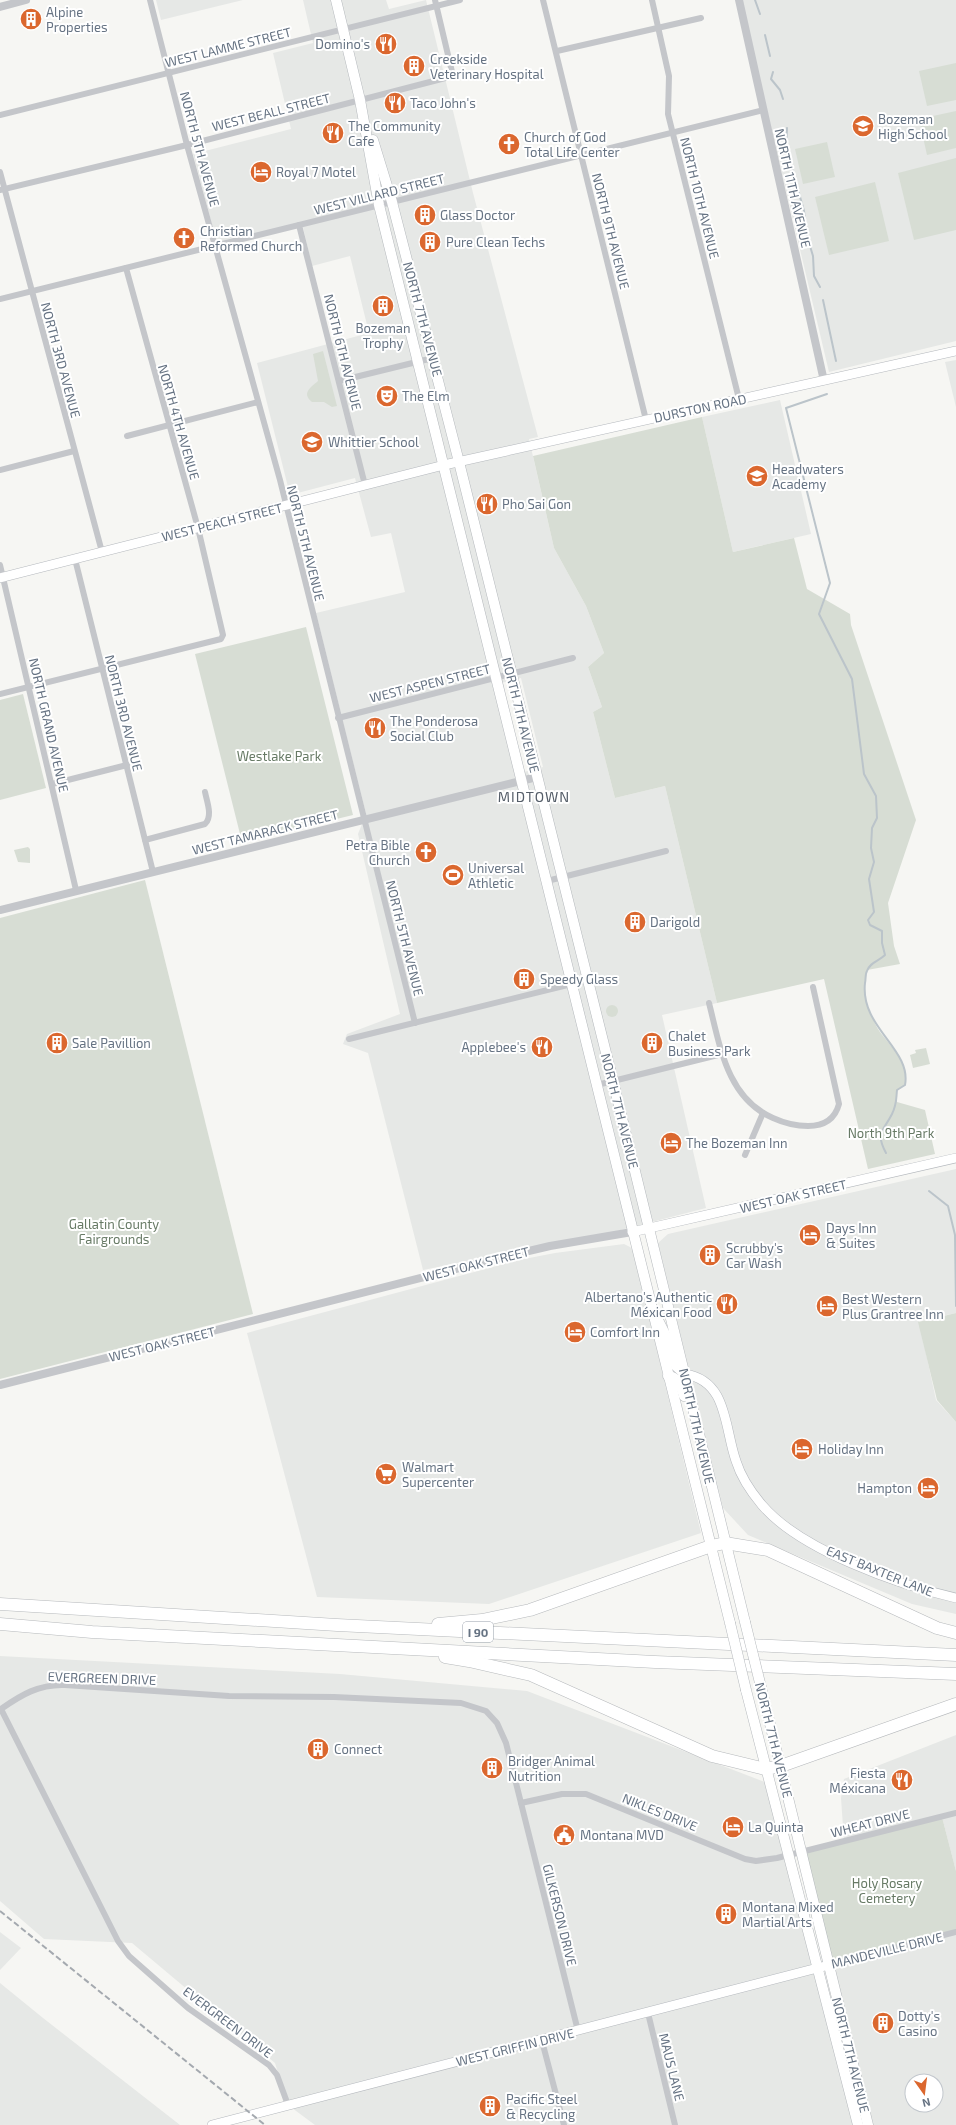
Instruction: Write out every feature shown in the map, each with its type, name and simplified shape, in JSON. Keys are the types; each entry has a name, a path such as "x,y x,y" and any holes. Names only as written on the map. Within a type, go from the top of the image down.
{"highway":[{"path":"337,1625 440,1624 482,1620 530,1610 711,1546 724,1543 768,1550 923,1622 956,1633"},
{"name":"I 90","path":"0,1604 337,1625 956,1655"},
{"name":"I 90","path":"0,1624 92,1632 655,1662 956,1674"},
{"path":"346,1645 469,1660 531,1676 712,1756 766,1769 781,1766 956,1704"}],"main road":[{"name":"NORTH 7TH AVENUE","path":"336,0 360,100 379,205 444,465 495,678 573,983 632,1232 746,1690 819,1967 858,2125"},
{"name":"NORTH 7TH AVENUE","path":"360,100 392,202 433,358 613,1081 685,1374 724,1543 781,1766 868,2125"},
{"name":"DURSTON ROAD","path":"444,465 956,351"},
{"name":"WEST PEACH STREET","path":"2,578 444,465"},
{"name":"WEST OAK STREET","path":"632,1232 956,1158"},
{"path":"650,1304 668,1340 677,1368 685,1374"},
{"name":"EAST BAXTER LANE","path":"685,1374 695,1376 706,1382 717,1393 734,1456 743,1477 762,1505 773,1516 794,1532 829,1552 932,1593 956,1598"},
{"path":"668,1376 675,1378 680,1384 695,1439 707,1466"},
{"name":"MANDEVILLE DRIVE","path":"819,1967 829,1965"},
{"name":"WEST GRIFFIN DRIVE","path":"212,2125 542,2041 819,1967"}],"street":[{"path":"0,7 26,0"},
{"name":"NORTH 5TH AVENUE","path":"150,0 187,145 286,505 363,820 415,1023"},
{"name":"WEST LAMME STREET","path":"0,115 343,30 436,3 460,0"},
{"name":"NORTH 9TH AVENUE","path":"543,0 557,51 581,156 646,420"},
{"name":"NORTH 10TH AVENUE","path":"652,0 669,76 668,114 739,399"},
{"name":"NORTH 11TH AVENUE","path":"739,0 824,380"},
{"name":"WEST BEALL STREET","path":"2,190 187,145 454,76 436,3"},
{"path":"557,51 701,18"},
{"name":"WEST VILLARD STREET","path":"0,299 764,110"},
{"name":"NORTH 3RD AVENUE","path":"0,172 2,190 32,291 102,552"},
{"name":"NORTH 6TH AVENUE","path":"299,225 365,485"},
{"name":"NORTH 4TH AVENUE","path":"102,668 220,639 223,631 198,528 168,425 126,268"},
{"path":"339,381 433,358"},
{"path":"126,436 258,402"},
{"path":"0,470 74,450"},
{"name":"NORTH 3RD AVENUE","path":"75,559 153,872"},
{"name":"NORTH GRAND AVENUE","path":"0,565 30,687 76,890"},
{"name":"WEST ASPEN STREET","path":"338,718 573,658"},
{"path":"0,694 102,668"},
{"path":"52,784 127,765"},
{"name":"WEST TAMARACK STREET","path":"0,910 537,777"},
{"path":"145,840 205,824 209,818 206,792"},
{"path":"547,881 666,851"},
{"path":"349,1039 588,980"},
{"path":"710,1003 722,1054 730,1074 742,1096 763,1114 798,1126 811,1126 828,1122 837,1113 839,1104 813,987"},
{"path":"597,1085 722,1054"},
{"path":"745,1155 763,1114"},
{"name":"WEST OAK STREET","path":"0,1385 503,1257 550,1246 632,1232"},
{"name":"EVERGREEN DRIVE","path":"288,2105 277,2075 269,2065 188,2008 130,1956 118,1941 1,1710 31,1690 52,1684 229,1696 348,1697 462,1703 486,1711 497,1723 506,1742 521,1803"},
{"name":"NIKLES DRIVE","path":"521,1803 562,1794 586,1794 745,1859 766,1860 789,1855"},
{"name":"GILKERSON DRIVE","path":"521,1803 578,2031"},
{"name":"WHEAT DRIVE","path":"789,1855 956,1813"},
{"name":"MANDEVILLE DRIVE","path":"829,1965 956,1932"},
{"name":"MAUS LANE","path":"648,2013 675,2125"},
{"path":"542,2041 564,2125"}],"shaded area":[{"path":"156,0 243,0 161,20"},
{"path":"303,0 386,0 389,9 426,0 473,193 538,437 529,439 554,548 586,606 604,653 588,667 602,707 593,712 615,798 665,786 717,1003 662,1015 706,1208 613,1232 423,1270 368,1053 343,1044 347,1034 400,1014 358,834 366,814 316,613 405,592 391,533 371,537 355,478 290,495 257,363 369,333 350,256 312,266 302,223 217,243 193,154 291,129 273,53 313,43","holes":["521,678 543,767 516,774 493,685"]},
{"name":"Bozeman High School","path":"741,0 956,0 956,341 829,372"},
{"path":"956,360 956,407 945,362"},
{"name":"Headwaters Academy","path":"780,400 811,534 733,552 702,417"},
{"path":"956,1169 956,1313 919,1321 936,1400 956,1422 956,1614 912,1604 748,1535 723,1508 658,1243 668,1234"},
{"path":"624,1244 630,1247 633,1251 701,1533 489,1604 317,1597 247,1333 519,1260 555,1253"},
{"path":"0,1656 340,1674 527,1691 770,1784 858,2125 315,2125 288,2105 275,2063 132,1943 44,1939 0,1901"},
{"path":"956,1735 956,1871 942,1817 844,1841 841,1798 844,1779"},
{"path":"0,1932 21,1948 0,1970"},
{"path":"956,1932 956,2125 868,2125 829,1965"},
{"path":"0,1983 43,2018 180,2125 0,2125"}],"green space":[{"path":"956,63 956,100 927,106 919,71"},
{"path":"956,111 956,148 927,155 919,119"},
{"path":"827,142 835,177 803,184 795,149"},
{"path":"956,158 956,230 914,240 898,173"},
{"path":"875,182 889,241 829,255 815,197"},
{"path":"323,351 337,406 332,407 324,402 312,402 307,396 308,390 318,381 313,354"},
{"name":"North 9th Park","path":"702,417 733,552 794,538 807,589 850,614 851,625 916,820 888,903 894,946 900,964 867,970 865,993 866,1002 875,1023 902,1063 906,1077 905,1085 897,1090 897,1102 925,1110 935,1154 868,1169 824,979 717,1003 665,786 615,798 593,712 602,707 588,667 604,653 586,606 554,548 533,456"},
{"name":"Westlake Park","path":"306,627 353,815 242,842 195,654"},
{"path":"23,694 46,788 0,800 0,700"},
{"path":"28,847 30,849 30,863 18,862 14,850"},
{"name":"Gallatin County Fairgrounds","path":"145,880 253,1314 0,1379 0,918"},
{"path":"614,1005 617,1006 617,1016 610,1017 607,1016 606,1009 607,1006"},
{"path":"926,1048 930,1064 913,1068 910,1055 916,1053 915,1050"},
{"path":"956,1313 956,1422 937,1400 918,1322"},
{"name":"Holy Rosary Cemetery","path":"942,1817 956,1871 956,1932 829,1965 802,1851"}],"waterway":[{"path":"755,0 760,14"},
{"path":"765,35 770,56"},
{"path":"773,72 771,79 780,90 783,99"},
{"path":"787,128 786,147 804,211 807,236 813,256 814,276 820,287"},
{"path":"823,300 836,361"},
{"path":"827,394 786,408 830,583 819,614 852,679 864,774 876,796 877,818 872,828 871,848 874,862 869,879 874,912 868,920 870,925 882,931 882,943 885,955 872,964 866,972 866,999 870,1013 877,1026 901,1060 905,1072 905,1085 897,1090 894,1110 883,1129 881,1136 881,1141 886,1153"},
{"path":"929,1191 948,1206 955,1235 956,1306"}],"railway":[{"path":"0,1911 265,2125"}],"place":[{"name":"Alpine Properties","path":"31,19"},
{"name":"Domino's","path":"386,44"},
{"name":"Creekside Veterinary Hospital","path":"414,66"},
{"name":"Taco John's","path":"395,103"},
{"name":"Bozeman High School","path":"863,126"},
{"name":"The Community Cafe","path":"333,133"},
{"name":"Church of God Total Life Center","path":"509,144"},
{"name":"Royal 7 Motel","path":"261,172"},
{"name":"Glass Doctor","path":"425,215"},
{"name":"Christian Reformed Church","path":"184,238"},
{"name":"Pure Clean Techs","path":"430,242"},
{"name":"Bozeman Trophy","path":"383,306"},
{"name":"The Elm","path":"387,396"},
{"name":"Whittier School","path":"312,442"},
{"name":"Headwaters Academy","path":"757,476"},
{"name":"Pho Sai Gon","path":"487,504"},
{"name":"The Ponderosa Social Club","path":"375,728"},
{"name":"Petra Bible Church","path":"426,852"},
{"name":"Universal Athletic","path":"453,875"},
{"name":"Darigold","path":"635,922"},
{"name":"Speedy Glass","path":"524,979"},
{"name":"Sale Pavillion","path":"57,1043"},
{"name":"Chalet Business Park","path":"652,1043"},
{"name":"Applebee's","path":"542,1047"},
{"name":"The Bozeman Inn","path":"671,1143"},
{"name":"Days Inn & Suites","path":"810,1235"},
{"name":"Scrubby's Car Wash","path":"710,1255"},
{"name":"Albertano's Authentic Méxican Food","path":"727,1304"},
{"name":"Best Western Plus Grantree Inn","path":"827,1306"},
{"name":"Comfort Inn","path":"575,1332"},
{"name":"Holiday Inn","path":"802,1449"},
{"name":"Walmart Supercenter","path":"386,1474"},
{"name":"Hampton","path":"928,1488"},
{"name":"Connect","path":"318,1749"},
{"name":"Bridger Animal Nutrition","path":"492,1768"},
{"name":"Fiesta Méxicana","path":"902,1780"},
{"name":"La Quinta","path":"733,1827"},
{"name":"Montana MVD","path":"564,1835"},
{"name":"Montana Mixed Martial Arts","path":"726,1914"},
{"name":"Dotty's Casino","path":"883,2023"},
{"name":"Pacific Steel & Recycling","path":"490,2106"}],"district":[{"name":"MIDTOWN","path":"534,796"}]}
